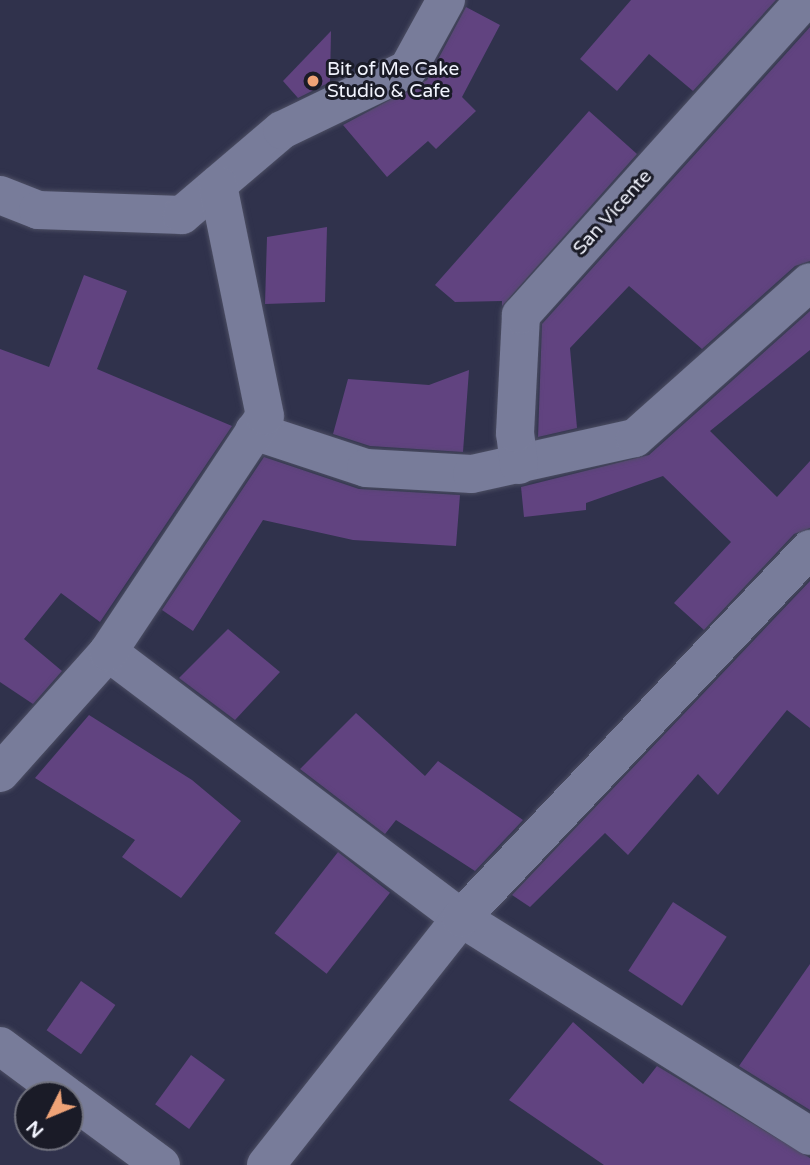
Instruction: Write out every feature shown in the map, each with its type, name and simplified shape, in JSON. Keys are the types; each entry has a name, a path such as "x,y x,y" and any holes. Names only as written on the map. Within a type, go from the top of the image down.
{"street":[{"path":"0,195 37,210 182,215 282,130 408,69 446,0"},
{"name":"San Vicente","path":"519,465 515,433 521,315 805,0"},
{"path":"0,774 108,652 265,416 218,185"},
{"path":"254,431 366,468 472,474 635,438 810,282"},
{"path":"265,1165 461,918 810,549"},
{"path":"108,652 461,918 810,1136"},
{"path":"0,1046 48,1081"},
{"path":"84,1108 160,1165"}],"building":[{"path":"631,0 776,0 693,91 649,54 617,91 580,59"},
{"path":"466,7 500,25 462,97 476,111 436,149 428,141 387,177 343,125 427,80"},
{"path":"810,27 810,261 795,266 702,349 629,286 570,348 577,428 538,437 542,324"},
{"name":"Bit of Me Cake Studio & Cafe","path":"331,31 330,82 298,98 283,81"},
{"path":"589,111 637,154 502,306 502,301 455,302 435,285"},
{"path":"327,227 325,302 265,304 267,237"},
{"path":"84,275 127,291 97,369 232,426 100,622 61,593 24,639 62,671 33,704 0,682 0,349 49,367"},
{"path":"810,311 810,350 710,431 777,497 810,461 810,528 794,534 704,630 674,603 731,542 663,476 586,503 586,510 524,517 521,487 649,455"},
{"path":"469,370 463,452 370,446 333,434 348,379 429,385"},
{"path":"264,457 359,489 460,495 456,546 353,540 263,520 193,631 162,610"},
{"path":"810,581 810,728 787,710 718,795 698,774 628,855 605,833 530,907 512,895"},
{"path":"228,629 280,672 235,720 179,678"},
{"path":"356,713 425,776 438,761 523,820 475,871 396,820 385,834 300,769"},
{"path":"89,715 192,780 241,821 181,898 122,857 135,840 35,778"},
{"path":"338,852 390,893 327,974 275,933"},
{"path":"673,902 727,937 682,1006 628,971"},
{"path":"810,964 810,1110 739,1066"},
{"path":"81,981 115,1005 81,1054 47,1030"},
{"path":"573,1022 643,1084 657,1066 810,1158 810,1165 604,1165 509,1100"},
{"path":"191,1055 225,1080 189,1129 155,1104"}],"place":[{"name":"Bit of Me Cake Studio & Cafe","path":"313,81"}]}
